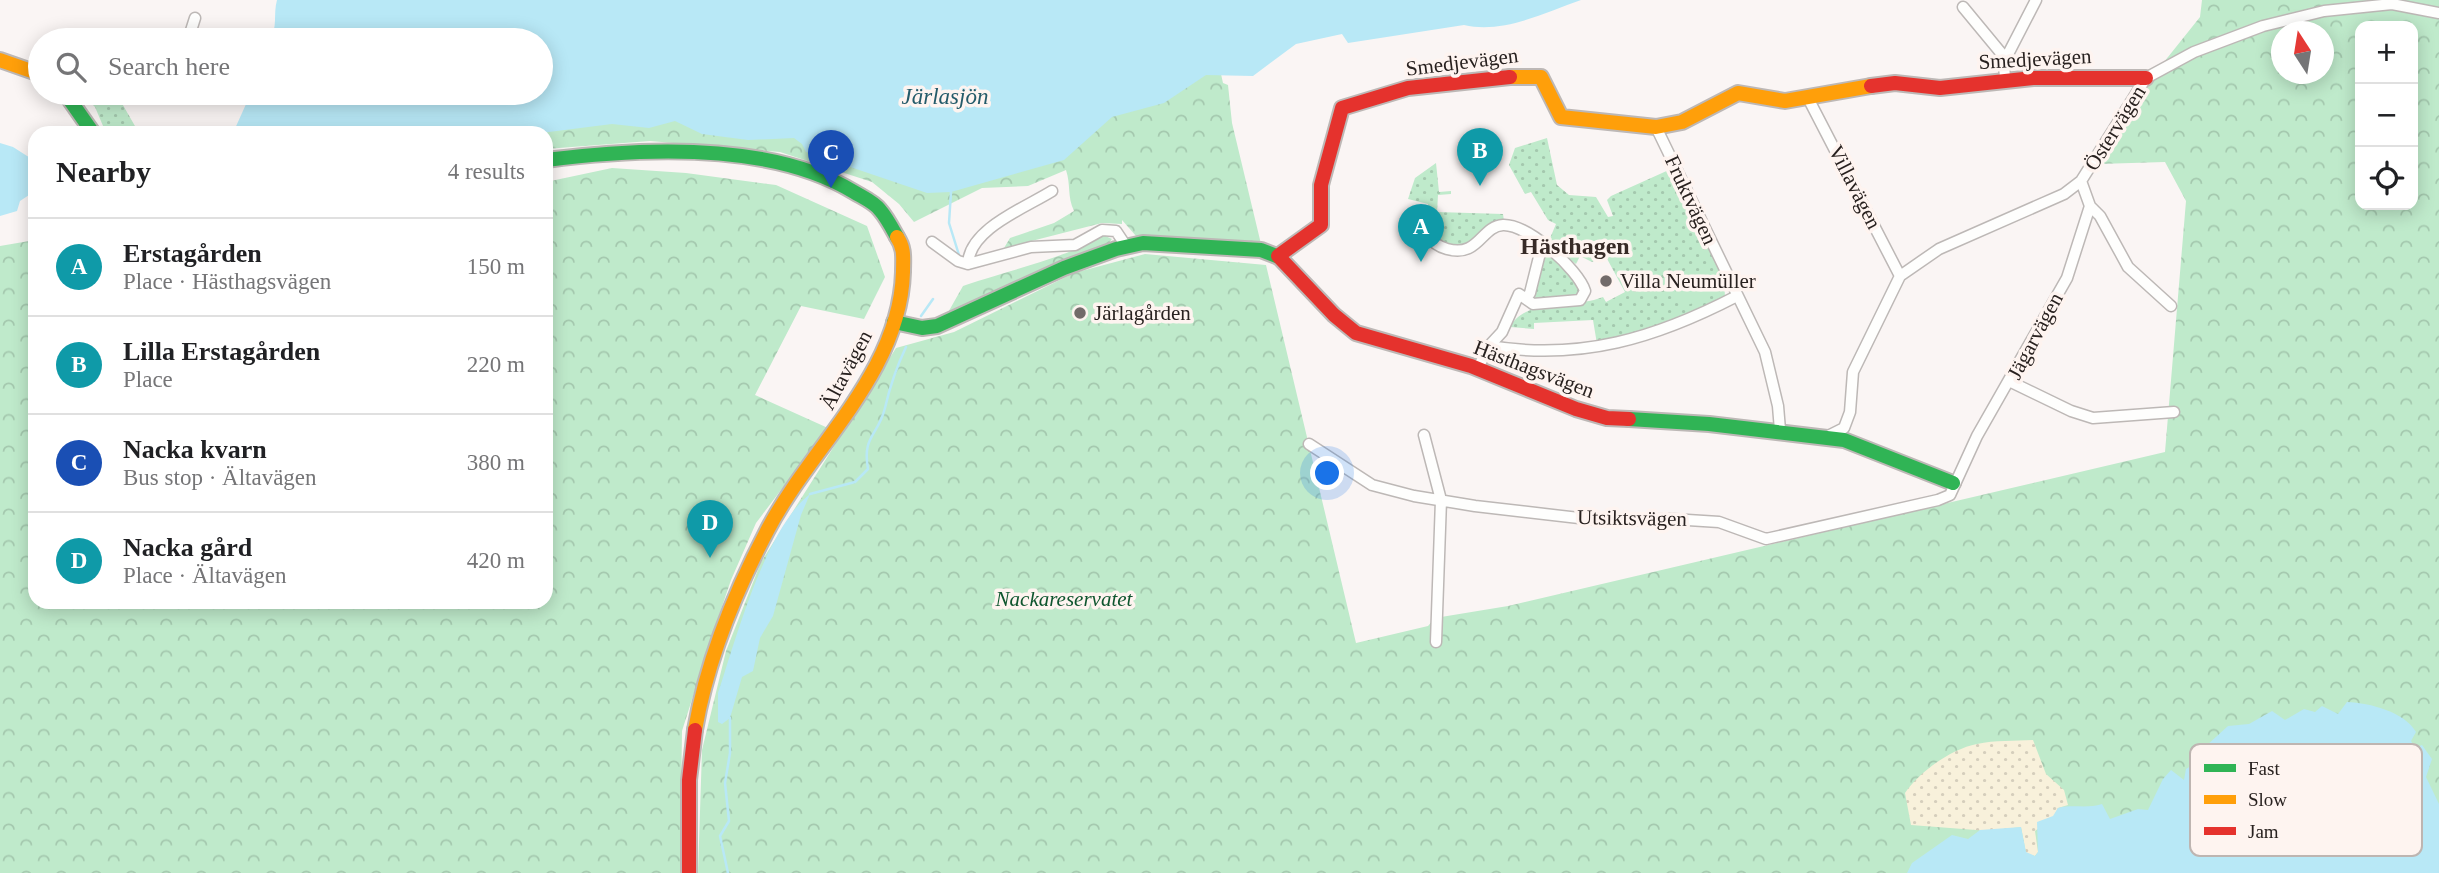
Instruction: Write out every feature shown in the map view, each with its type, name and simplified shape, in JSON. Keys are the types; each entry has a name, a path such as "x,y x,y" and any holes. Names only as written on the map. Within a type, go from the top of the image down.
{"street":[{"path":"2005,80 2006,59 2036,0"},
{"name":"Östervägen","path":"1827,437 1843,428 1850,412 1853,372 1900,276 1939,249 2064,194 2081,181 2146,78 2194,52 2254,29 2324,11 2392,4 2439,13"},
{"path":"1963,7 2006,59"},
{"path":"192,28 195,18"},
{"path":"0,60 28,70"},
{"name":"Smedjevägen","path":"1278,256 1321,225 1321,185 1342,108 1408,88 1529,75 1541,77 1561,117 1657,128 1682,122 1727,96 1738,93 1774,100 1808,98 1834,90 1895,82 1940,88 2005,80 2146,78"},
{"name":"Villavägen","path":"1808,98 1900,276"},
{"path":"73,105 88,126"},
{"name":"Fruktvägen","path":"1657,128 1765,352 1778,406 1780,430"},
{"name":"Ältavägen","path":"553,159 602,151 684,152 793,165 822,174 875,204 903,240 907,279 894,322 876,366 838,430 771,524 736,597 700,706 692,750 689,873"},
{"path":"2081,181 2090,206 2100,216 2132,272 2171,306"},
{"path":"968,264 969,253 982,233 1052,191"},
{"name":"Jägarvägen","path":"1953,483 2067,278 2090,206"},
{"path":"1430,237 1443,249 1458,251 1470,249 1493,228 1504,225 1524,230 1568,264 1581,279 1585,291 1580,300 1562,304 1533,304 1522,297"},
{"path":"932,242 958,261 968,264 1031,247 1075,245 1102,230 1116,231 1126,246"},
{"path":"894,322 922,328 937,326 1093,257 1143,243 1243,248 1278,256"},
{"path":"1478,369 1489,346 1502,332 1522,297 1530,293 1542,245"},
{"name":"Hästhagsvägen","path":"1278,256 1334,315 1356,333 1478,369 1576,409 1607,418 1780,430 1844,440 1894,462 1953,483"},
{"path":"1489,346 1565,350 1621,344 1646,337 1737,296"},
{"path":"2011,382 2071,411 2093,418 2174,412"},
{"path":"1424,435 1441,500 1434,618 1436,642"},
{"name":"Utsiktsvägen","path":"1309,444 1372,485 1441,500 1605,521 1672,519 1719,522 1774,540 1938,500 1950,495 1953,483"}],"green space":[{"path":"428,0 1221,74 1223,83 1228,85 1232,123 1261,244 1136,236 1122,220 1122,224 1102,223 1004,248 1010,238 1054,223 1074,211 1066,170 1028,186 982,188 914,222 899,204 872,182 780,152 650,141 553,148 553,126 332,126 465,105 553,105 553,28 507,28"},
{"name":"Nackareservatet","path":"2202,0 2439,0 2439,873 698,873 702,750 726,651 761,562 896,348 954,332 1074,273 1145,254 1266,265 1356,643 1428,626 1435,618 1508,606 2165,452 2186,201 2165,162 2098,164 2164,62 2200,17"},
{"path":"93,105 123,105 135,126 103,126"},
{"path":"1547,138 1557,185 1569,195 1596,197 1608,217 1613,216 1607,200 1611,196 1671,169 1724,278 1725,297 1652,330 1597,344 1593,320 1534,323 1534,329 1510,327 1527,311 1539,307 1603,297 1606,302 1625,292 1605,255 1592,262 1580,256 1576,264 1548,243 1556,224 1548,220 1531,192 1525,194 1509,165 1515,148"},
{"path":"1436,163 1439,192 1451,191 1451,194 1438,195 1437,212 1503,214 1504,221 1479,239 1455,249 1438,242 1438,231 1420,233 1428,204 1408,199 1415,178"},
{"path":"612,168 686,173 776,185 867,226 885,277 864,319 801,306 755,395 828,428 756,523 731,580 713,633 682,731 680,873 0,873 0,246 28,241 28,609 553,609 553,181"},
{"path":"1101,234 1112,239 1106,246 946,316 963,286 1059,256 1093,241"},
{"path":"1549,253 1580,283 1580,296 1534,301 1545,254"},
{"path":"1715,275 1723,290 1681,308 1674,292"}],"sand":[{"path":"2033,740 2046,774 2064,790 2068,805 2058,808 2054,816 2035,831 2038,852 2035,856 2026,853 2021,827 1989,831 1911,825 1905,793 1937,762 1977,744"}],"water":[{"name":"Järlasjön","path":"277,0 1581,0 1538,16 1494,27 1464,25 1348,43 1342,34 1296,44 1253,76 1206,75 1164,103 1112,117 1064,160 951,192 927,193 806,152 802,144 794,138 748,140 702,134 675,121 649,128 612,124 553,131 553,126 236,126 246,105 553,105 553,28 274,28"},
{"path":"0,143 28,157 28,196 20,201 17,211 0,216"},
{"path":"810,494 801,515 773,616 760,638 753,671 742,677 730,718 722,724 718,722 718,693 754,586 779,532 794,510"},
{"path":"2347,702 2366,704 2395,714 2416,732 2411,741 2413,744 2208,744 2228,726 2249,724 2272,711 2285,720 2304,709 2315,712 2322,706 2338,714"},
{"path":"2422,745 2432,759 2426,777 2439,804 2439,873 1907,873 1912,863 1952,835 1968,839 1980,830 2021,827 2026,852 2035,856 2038,852 2037,822 2053,816 2058,808 2102,804 2110,819 2138,809 2148,810 2163,779 2171,770 2184,780 2186,769 2190,766 2190,856 2422,856"}],"waterway":[{"path":"951,192 949,223 959,255"},
{"path":"921,316 933,299"},
{"path":"810,494 855,482 868,469 867,449 882,417 906,347"},
{"path":"728,873 720,836 729,821 725,783 730,753 730,718"}],"traffic: fast":[{"path":"73,105 88,126"},
{"path":"553,159 662,151 745,156 784,164 821,175 871,202 883,213 897,237"},
{"path":"894,322 922,328 937,326 1064,268 1116,249 1143,243 1261,250 1279,257"},
{"path":"1629,419 1709,424 1844,440 1953,483"}],"traffic: slow":[{"path":"0,60 28,70"},
{"path":"1510,77 1541,77 1561,117 1656,127 1682,122 1738,93 1785,101 1871,86"},
{"path":"695,730 714,653 755,555 785,500 850,408 887,344 898,309 903,272 902,250 897,237"}],"traffic: jam":[{"path":"1278,256 1321,225 1321,185 1342,108 1408,88 1510,77"},
{"path":"1871,86 1895,83 1940,88 2033,78 2146,78"},
{"path":"1279,257 1334,315 1356,333 1471,366 1576,409 1607,418 1629,419"},
{"path":"689,873 689,780 695,730"}],"place":[{"name":"Lilla Erstagården","path":"1480,186"},
{"name":"Nacka kvarn","path":"831,188"},
{"name":"Erstagården","path":"1421,262"},
{"name":"Villa Neumüller","path":"1606,281"},
{"name":"Järlagården","path":"1080,313"},
{"name":"Nacka gård","path":"710,558"}],"district":[{"name":"Hästhagen","path":"1575,246"}]}
